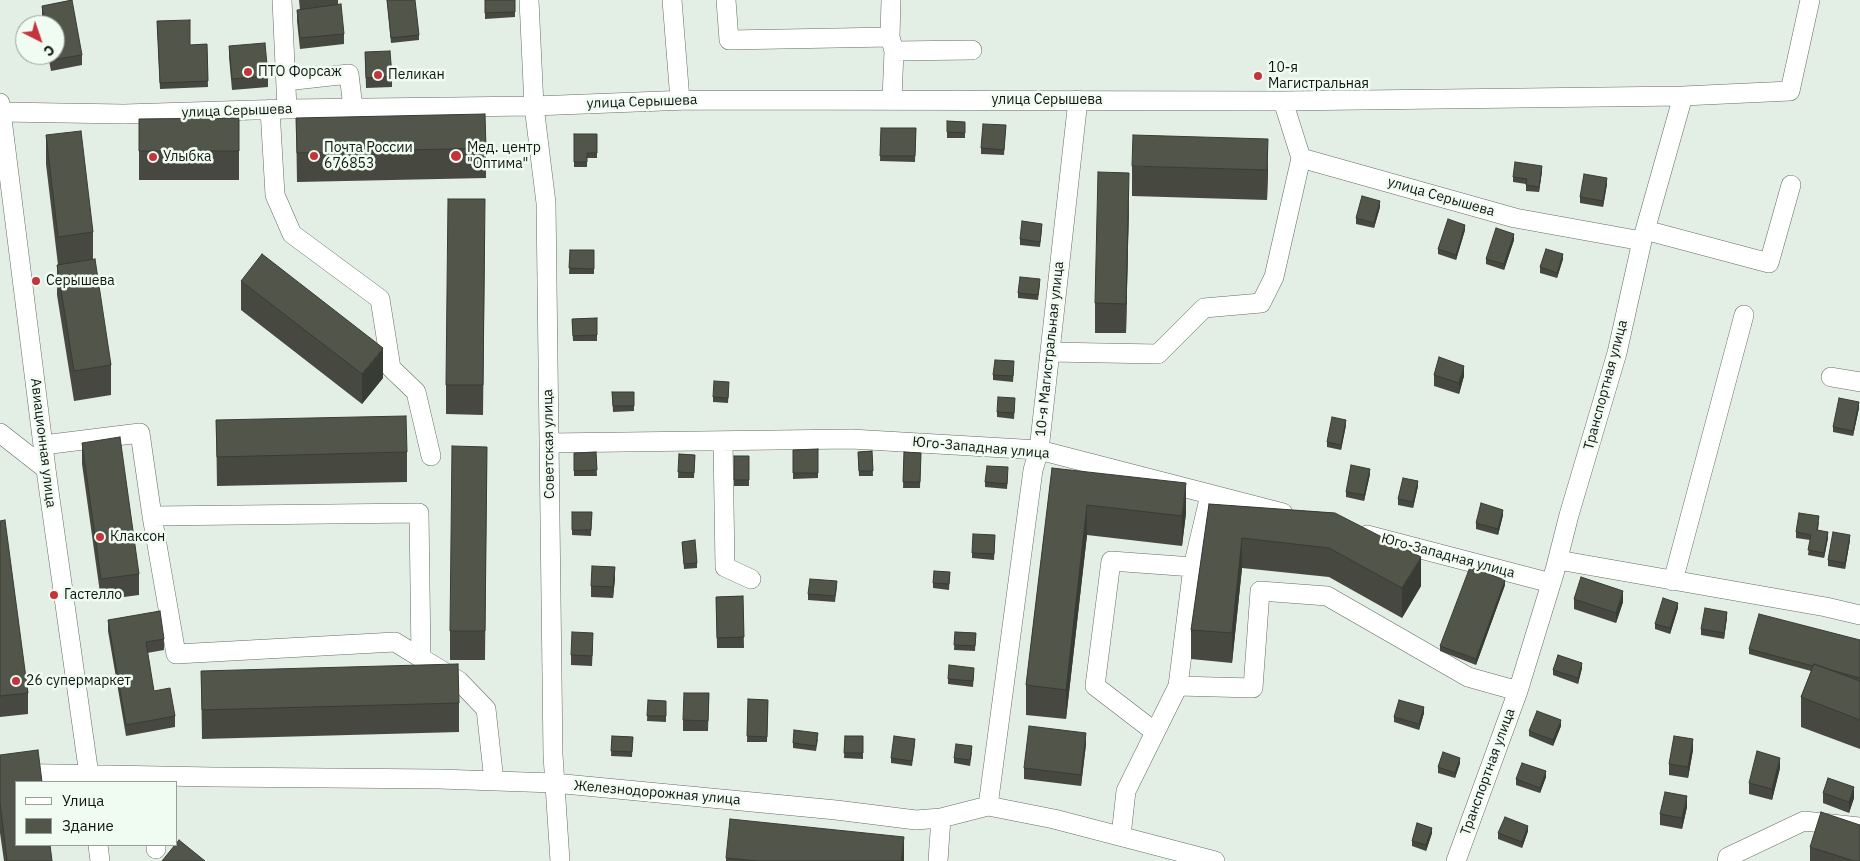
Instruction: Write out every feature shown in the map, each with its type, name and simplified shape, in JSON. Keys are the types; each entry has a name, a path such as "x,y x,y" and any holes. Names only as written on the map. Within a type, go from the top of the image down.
{"street":[{"path":"282,0 286,81 279,109 275,195 292,234 380,300 391,368 416,392 431,456"},
{"name":"Советская улица","path":"529,0 534,106 546,203 554,783 560,861"},
{"path":"672,0 680,100"},
{"path":"726,0 729,40 892,44 972,50"},
{"path":"891,0 892,100"},
{"path":"1683,96 1790,91 1810,0"},
{"path":"286,81 349,74 353,108"},
{"name":"улица Серышева","path":"0,108 124,114 279,109 534,106 680,100 1283,101 1683,96"},
{"name":"Транспортная улица","path":"1456,861 1518,692 1558,560 1569,515 1616,353 1644,235 1683,96"},
{"name":"10-я Магистральная улица","path":"988,806 1033,470 1039,450 1078,100"},
{"path":"1050,352 1158,354 1204,308 1261,303 1274,277 1301,158 1283,101"},
{"name":"Авиационная улица","path":"0,108 46,469 90,778"},
{"name":"улица Серышева","path":"1301,158 1515,218 1644,235 1769,263 1791,185"},
{"path":"1673,581 1744,315"},
{"path":"1832,377 1860,382"},
{"path":"0,433 46,469"},
{"path":"43,445 140,433 152,516 176,654 395,642 459,681 486,709 494,781"},
{"name":"Юго-Западная улица","path":"549,444 851,439 1039,450 1304,519"},
{"path":"723,441 725,567 751,579"},
{"path":"1121,836 1126,791 1178,686 1194,567 1210,494"},
{"path":"152,516 419,513 420,658"},
{"name":"Юго-Западная улица","path":"1352,531 1551,583"},
{"path":"1558,560 1826,607 1860,615"},
{"path":"1155,732 1095,686 1111,561 1194,567"},
{"path":"1178,686 1253,688 1260,591 1327,596 1468,677 1518,692"},
{"name":"Железнодорожная улица","path":"0,773 143,779 439,778 554,783 836,810 916,820 941,818 988,806 1054,818 1216,861"},
{"path":"938,861 941,818"},
{"path":"1726,861 1728,857 1804,821 1860,827"},
{"path":"98,846 100,861"}],"building":[{"path":"72,0 82,55 65,58 65,15 43,15 42,6"},
{"path":"387,0 415,0 419,35 391,38"},
{"path":"485,0 515,0 515,12 485,13"},
{"path":"341,4 344,34 300,38 297,10"},
{"path":"190,20 190,45 207,44 208,81 160,83 157,21"},
{"name":"ПТО Форсаж","path":"265,43 268,76 232,79 229,46"},
{"path":"390,51 392,76 366,78 365,52"},
{"path":"485,114 486,148 297,153 296,118"},
{"path":"239,118 239,151 139,151 139,119"},
{"path":"947,121 965,122 965,133 947,132"},
{"path":"983,124 1006,125 1004,150 981,148"},
{"path":"881,128 916,128 915,156 880,156"},
{"path":"81,131 93,232 58,237 46,135"},
{"path":"574,134 597,134 597,153 587,153 587,162 574,162"},
{"path":"1133,135 1268,139 1267,170 1132,166"},
{"path":"1515,162 1542,166 1539,187 1526,185 1527,179 1513,177"},
{"path":"1098,172 1129,173 1126,304 1095,303"},
{"path":"1584,174 1607,178 1603,201 1580,197"},
{"path":"1362,196 1380,201 1374,223 1356,218"},
{"path":"448,199 485,199 483,385 446,385"},
{"path":"1448,219 1465,225 1456,255 1438,249"},
{"path":"1022,221 1042,224 1040,242 1020,239"},
{"path":"1496,228 1514,234 1504,264 1486,259"},
{"path":"1546,249 1563,254 1557,273 1540,267"},
{"path":"570,250 594,250 594,269 569,268"},
{"path":"262,254 383,348 362,374 241,281"},
{"path":"95,259 111,365 74,371 57,265"},
{"path":"1020,277 1040,279 1038,295 1018,293"},
{"path":"597,318 597,335 573,336 572,319"},
{"path":"1439,357 1464,366 1459,383 1434,375"},
{"path":"995,360 1014,361 1013,376 993,375"},
{"path":"714,381 729,382 728,398 713,397"},
{"path":"612,392 634,392 634,406 613,406"},
{"path":"998,397 1015,398 1014,413 997,412"},
{"path":"1839,398 1859,402 1853,431 1833,427"},
{"path":"406,416 407,452 217,457 216,420"},
{"path":"1332,417 1346,420 1341,445 1327,442"},
{"path":"120,437 139,574 101,579 82,443"},
{"path":"452,446 487,447 485,631 450,631"},
{"path":"818,449 818,473 793,473 793,450"},
{"path":"872,451 873,471 859,471 858,452"},
{"path":"596,452 597,470 574,471 574,453"},
{"path":"904,452 921,453 920,482 903,482"},
{"path":"679,454 695,455 694,473 678,472"},
{"path":"734,456 749,456 749,480 734,480"},
{"path":"1351,465 1370,469 1364,495 1346,492"},
{"path":"987,466 1008,467 1007,484 985,482"},
{"path":"1052,468 1186,483 1182,516 1087,505 1066,690 1026,685"},
{"path":"1403,478 1418,481 1413,502 1398,499"},
{"path":"1481,503 1503,510 1498,529 1476,523"},
{"path":"1209,504 1335,513 1421,557 1402,588 1329,548 1242,538 1232,633 1191,630"},
{"path":"572,512 592,512 591,530 572,530"},
{"path":"1799,513 1819,516 1817,530 1828,532 1824,553 1808,550 1811,535 1796,532"},
{"path":"5,520 28,693 0,696 0,521"},
{"path":"1833,532 1850,535 1845,563 1828,560"},
{"path":"973,534 995,535 994,554 972,553"},
{"path":"695,540 697,563 684,564 682,542"},
{"path":"592,566 615,567 613,587 591,586"},
{"path":"1470,567 1505,580 1476,659 1440,646"},
{"path":"934,571 950,572 949,584 933,583"},
{"path":"1581,577 1623,591 1616,613 1574,599"},
{"path":"810,579 837,581 835,596 808,594"},
{"path":"743,596 744,637 717,638 716,597"},
{"path":"1663,598 1678,603 1670,628 1655,624"},
{"path":"1705,608 1727,612 1724,633 1701,629"},
{"path":"160,611 164,639 146,642 154,691 170,688 175,716 126,725 108,620"},
{"path":"1759,614 1860,640 1860,678 1814,664 1813,666 1749,649"},
{"path":"572,632 593,633 592,656 571,655"},
{"path":"955,632 976,633 975,646 954,645"},
{"path":"1558,655 1582,663 1578,678 1553,670"},
{"path":"458,664 459,703 202,710 201,671"},
{"path":"1814,664 1860,681 1860,720 1801,697"},
{"path":"949,665 974,668 973,681 948,679"},
{"path":"684,693 709,693 708,721 683,720"},
{"path":"748,699 768,700 767,737 747,736"},
{"path":"648,700 666,701 666,716 647,716"},
{"path":"1399,700 1424,707 1419,724 1394,717"},
{"path":"1537,711 1561,720 1553,740 1529,731"},
{"path":"1029,726 1086,733 1081,775 1024,768"},
{"path":"794,730 818,733 816,746 793,743"},
{"path":"612,736 633,737 632,752 611,751"},
{"path":"845,736 863,736 863,753 844,753"},
{"path":"894,736 915,739 912,761 891,758"},
{"path":"1674,736 1693,739 1688,767 1669,764"},
{"path":"956,744 972,746 970,760 954,758"},
{"path":"38,750 42,781 15,781 15,846 50,846 52,861 7,861 0,803 0,755"},
{"path":"1757,751 1780,758 1772,789 1749,783"},
{"path":"1443,752 1460,758 1455,773 1438,767"},
{"path":"1522,763 1546,771 1540,788 1516,779"},
{"path":"1828,778 1854,787 1849,802 1823,793"},
{"path":"1665,792 1687,796 1682,818 1660,814"},
{"path":"1821,812 1860,825 1860,861 1854,861 1810,847"},
{"path":"1505,817 1528,826 1522,842 1498,833"},
{"path":"730,819 904,837 901,861 758,861 726,858"},
{"path":"1417,823 1432,828 1426,845 1412,841"},
{"path":"179,840 205,861 162,861 174,846 178,846"}],"place":[{"name":"ПТО Форсаж","path":"248,72"},
{"name":"Пеликан","path":"378,75"},
{"name":"10-я Магистральная","path":"1258,76"},
{"name":"Почта России 676853","path":"314,156"},
{"name":"Мед. центр \"Оптима\"","path":"456,156"},
{"name":"Улыбка","path":"153,157"},
{"name":"Серышева","path":"36,281"},
{"name":"Клаксон","path":"100,537"},
{"name":"Гастелло","path":"54,595"},
{"name":"26 супермаркет","path":"16,681"}]}
